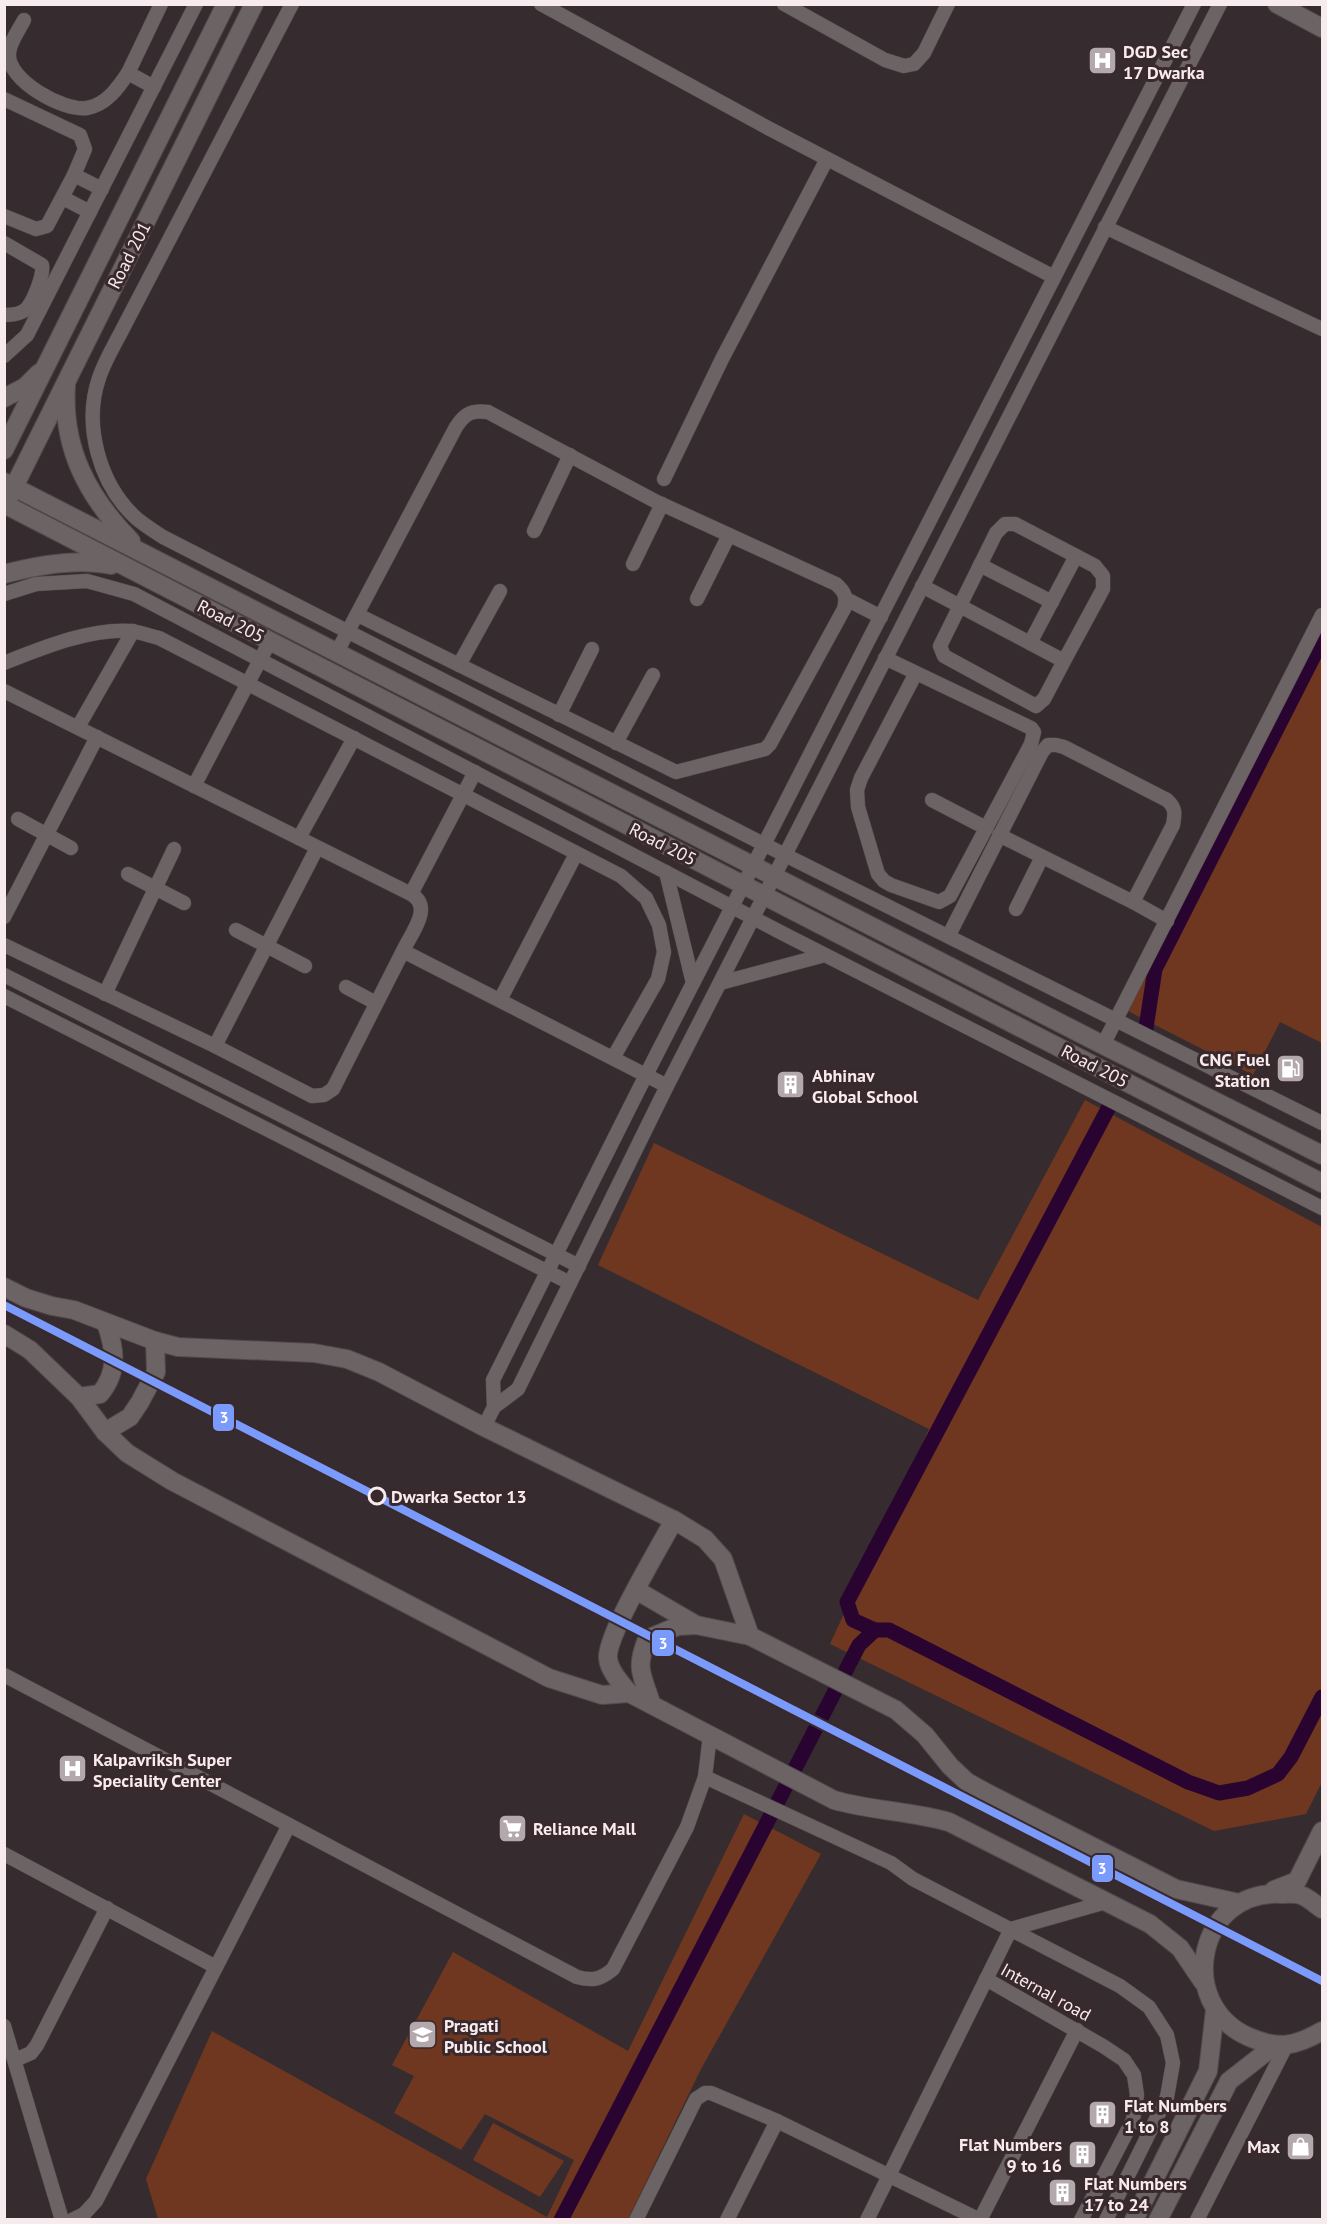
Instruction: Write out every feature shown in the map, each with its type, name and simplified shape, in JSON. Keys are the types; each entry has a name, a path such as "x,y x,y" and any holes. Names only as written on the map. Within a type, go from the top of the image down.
{"street":[{"path":"24,20 9,54 13,70 19,79 65,107 88,108 103,102 117,90 128,73 161,4"},
{"path":"4,356 27,335 196,4"},
{"name":"Road 201","path":"4,450 226,4"},
{"name":"Road 201","path":"5,505 9,484 66,381 254,4"},
{"path":"292,4 99,377 93,404 92,431 101,462 115,492 136,518 163,537 785,855 1323,1123"},
{"path":"541,4 827,159 1054,278"},
{"path":"784,4 885,60 904,66 914,64 924,53 948,4"},
{"path":"494,1407 493,1380 764,843 1194,4"},
{"path":"484,1427 494,1407 518,1389 667,1086 1220,4"},
{"path":"1277,4 1323,28"},
{"path":"128,73 154,87"},
{"path":"4,99 80,135 85,149 63,198 47,226 40,229 26,226 4,216"},
{"path":"664,479 722,359 827,159"},
{"path":"74,175 102,189"},
{"path":"63,198 90,212"},
{"path":"1105,227 1323,328"},
{"path":"4,243 42,265 43,274 27,309 4,315"},
{"path":"4,398 25,387 45,368"},
{"path":"66,381 65,405 68,430 75,459 85,482 102,509 141,551"},
{"path":"337,652 464,416 475,410 488,412 662,504 836,584 844,591 846,599 844,609 770,744 765,749 676,772 358,615"},
{"path":"534,531 570,455"},
{"name":"Road 205","path":"9,484 1103,1046 1323,1155"},
{"path":"633,564 662,504"},
{"name":"Road 205","path":"5,505 1323,1183"},
{"path":"1011,523 1076,556 1101,571 1103,589 1040,704 1036,706 1031,704 944,656 940,646 1000,527 1011,523"},
{"path":"697,599 729,535"},
{"path":"1030,643 1076,556"},
{"path":"4,574 91,561 128,568"},
{"path":"980,565 1052,602"},
{"path":"4,594 36,584 87,581 134,594 825,955 1323,1208"},
{"path":"922,586 1064,661"},
{"path":"459,665 500,591"},
{"path":"846,599 881,616"},
{"path":"1103,1046 1323,615"},
{"path":"4,663 47,646 108,631 133,632 159,638 621,876 646,898 659,925 664,952 658,979 614,1058"},
{"path":"78,727 133,632"},
{"path":"194,786 270,641"},
{"path":"560,715 592,649"},
{"path":"885,658 1031,728 1034,732 1031,744 950,896 939,902 891,885 878,874 858,807 857,790 861,778 916,673"},
{"path":"616,743 653,675"},
{"path":"4,691 411,894 419,899 422,906 422,913 333,1089 324,1095 312,1096 215,1046 4,945"},
{"path":"4,917 97,737"},
{"path":"299,838 354,738"},
{"path":"949,935 1042,752 1048,746 1064,747 1167,800 1173,806 1175,814 1173,825 1133,902"},
{"path":"411,894 475,772"},
{"path":"932,800 986,828"},
{"path":"18,819 71,848"},
{"path":"999,835 1167,921"},
{"path":"215,1046 317,848"},
{"path":"105,994 174,849"},
{"path":"500,1000 576,854"},
{"path":"1016,909 1042,857"},
{"path":"666,872 693,984"},
{"path":"128,874 184,903"},
{"path":"236,930 305,966"},
{"path":"403,951 667,1086"},
{"path":"720,983 825,955"},
{"path":"4,975 579,1266"},
{"path":"346,987 376,1003"},
{"path":"4,996 570,1283"},
{"path":"4,1287 26,1298 74,1310 155,1341 178,1347 314,1353 347,1359 379,1372 484,1427 674,1520 705,1539 723,1559 750,1636"},
{"path":"79,1397 100,1394 106,1387 115,1353 106,1323"},
{"path":"4,1334 30,1350 79,1397 105,1432 127,1453 172,1481 549,1678 602,1695 628,1693 834,1800 949,1822 1150,1924 1180,1948 1203,1982 1215,2010 1236,2031 1263,2043 1281,2045 1314,2041 1323,2031"},
{"path":"105,1432 130,1417 140,1402 156,1372 155,1341"},
{"path":"628,1693 611,1669 608,1658 609,1647 636,1590 674,1520"},
{"path":"636,1590 696,1624 750,1636 896,1710 925,1735 950,1766 967,1782 987,1793 1176,1889 1239,1903"},
{"path":"651,1703 640,1676 639,1665 647,1639 678,1626 696,1624"},
{"path":"4,1675 577,1977 591,1981 603,1977 613,1969 687,1827 705,1777 710,1736"},
{"path":"705,1777 891,1863 913,1879 1120,1986 1149,2007 1167,2035 1173,2063 1167,2097 1106,2220"},
{"path":"72,2220 84,2214 96,2201 289,1825"},
{"path":"1203,1982 1204,1953 1216,1925 1239,1903 1297,1881 1323,1831"},
{"path":"4,1854 216,1967"},
{"path":"1266,1893 1302,1895 1323,1909"},
{"path":"986,1979 1011,1929 1106,1902"},
{"path":"15,2060 31,2053 37,2045 107,1908"},
{"name":"Internal road","path":"867,2220 986,1979 1077,2030 1124,2060 1134,2075 1137,2095 1133,2120 1081,2220"},
{"path":"1134,2220 1208,2071 1215,2010"},
{"path":"4,2026 62,2220"},
{"path":"636,2220 699,2096 705,2093 718,2094 777,2121 980,2219 1077,2030"},
{"path":"1158,2220 1229,2081 1281,2045"},
{"path":"1197,2220 1281,2045"},
{"path":"727,2220 777,2121"}],"shaded area":[{"path":"1322,619 1322,1043 1280,1022 1253,1075 1122,1008"},
{"path":"1085,1100 1322,1227 1322,1782 1306,1814 1214,1831 830,1644 929,1429 598,1265 654,1143 978,1300"},
{"path":"744,1814 821,1854 701,2069 628,2219 158,2219 146,2179 212,2031 547,2217 574,2160 485,2114 461,2150 394,2113 414,2076 392,2065 453,1952 628,2051"},
{"path":"493,2123 564,2161 540,2197 473,2160"}],"waterway":[{"path":"1146,1028 1155,969 1322,640"},
{"path":"875,1630 853,1620 847,1602 1109,1107"},
{"path":"561,2220 859,1645 875,1630 889,1630 1188,1782 1219,1793 1248,1788 1278,1774 1291,1757 1322,1697"}],"transit line":[{"name":"3","path":"4,1305 1322,1981"}],"place":[{"name":"DGD Sec 17 Dwarka","path":"1102,61"},
{"name":"CNG Fuel Station","path":"1291,1069"},
{"name":"Abhinav Global School","path":"791,1085"},
{"name":"Dwarka Sector 13","path":"377,1496"},
{"name":"Kalpavriksh Super Speciality Center","path":"72,1769"},
{"name":"Reliance Mall","path":"512,1828"},
{"name":"Pragati Public School","path":"423,2035"},
{"name":"Flat Numbers 1 to 8","path":"1103,2115"},
{"name":"Max","path":"1301,2146"},
{"name":"Flat Numbers 9 to 16","path":"1083,2154"},
{"name":"Flat Numbers 17 to 24","path":"1063,2193"}]}
